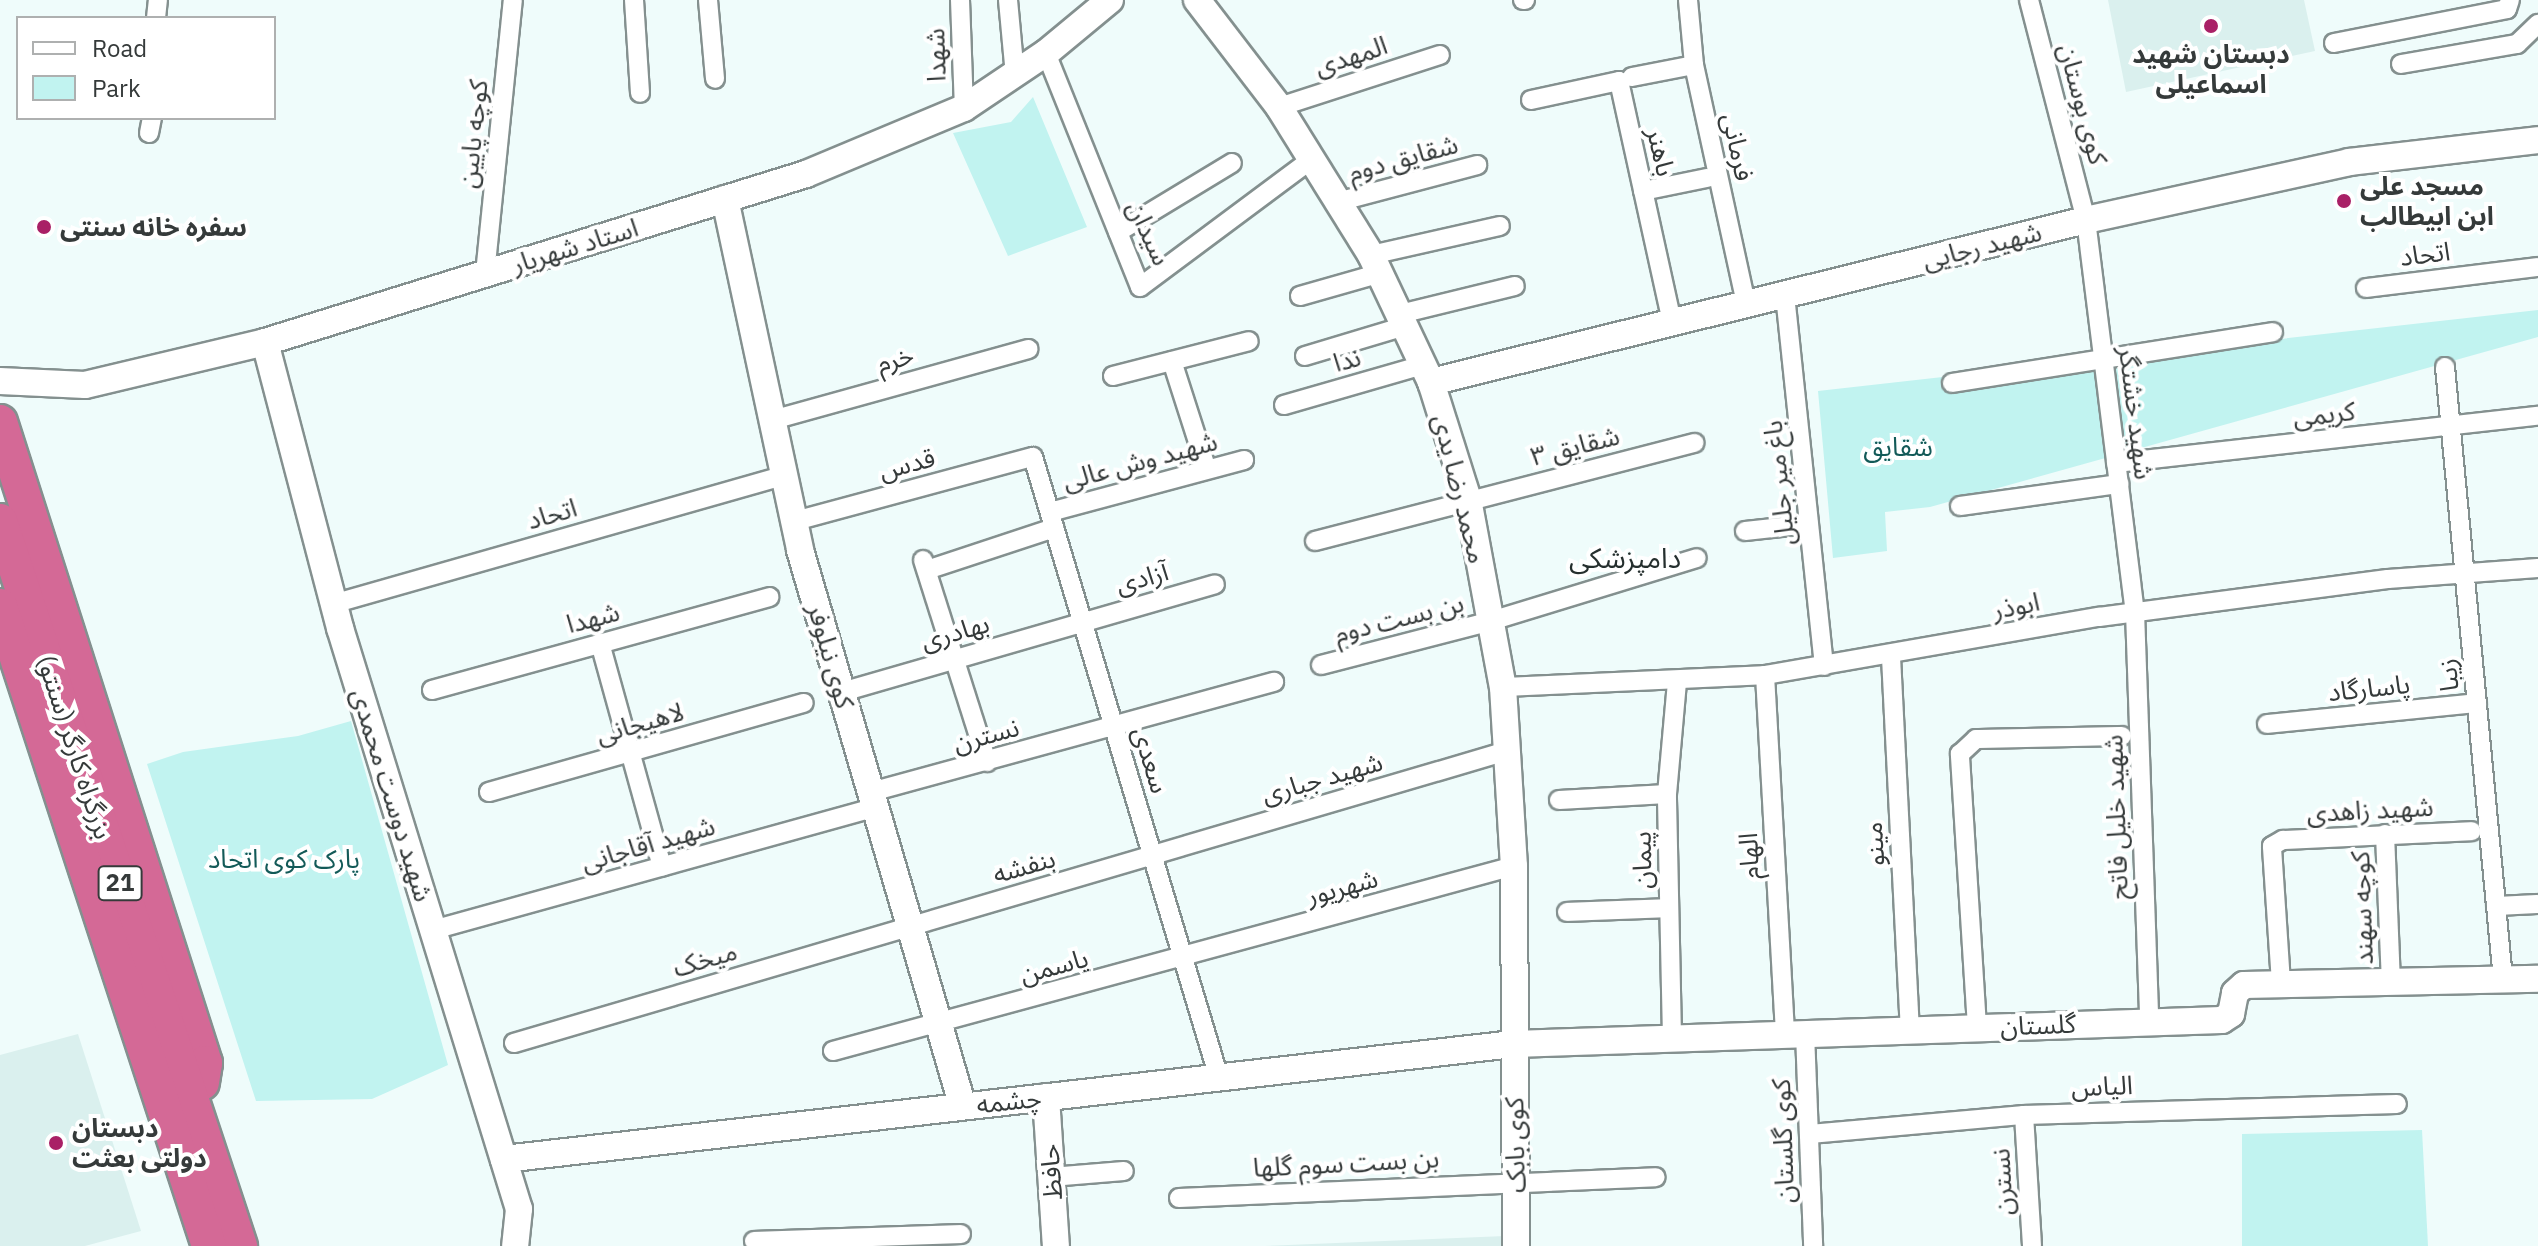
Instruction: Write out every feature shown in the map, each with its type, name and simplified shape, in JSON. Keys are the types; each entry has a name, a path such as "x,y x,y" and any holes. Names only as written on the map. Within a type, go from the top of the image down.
{"highway":[{"path":"0,422 205,1063 197,1115"},
{"name":"بزرگراه کارگر (سنتو)","path":"0,521 197,1115 222,1239"},
{"name":"بزرگراه کارگر (سنتو)","path":"0,606 222,1239"}],"main road":[{"name":"استاد شهریار","path":"0,381 85,385 265,342 806,174 964,108 1046,53 1110,0"},
{"name":"محمد رضا یدی","path":"1197,0 1279,107 1341,201 1376,264 1427,373 1468,499 1503,687 1514,866 1514,1044"},
{"name":"شهید رجایی","path":"1427,373 1672,323 2086,220 2349,162 2538,140"},
{"name":"کوی نیلوفر","path":"725,199 776,419 795,521 963,1107"},
{"name":"شهید دوست محمدی","path":"265,342 333,604 519,1209 515,1246"},
{"name":"گلستان","path":"1514,1044 2227,1018 2238,988 2281,983 2538,979"},
{"name":"چشمه","path":"504,1159 1514,1044"},
{"name":"کوی بابک","path":"1514,1044 1516,1246"},
{"name":"حافظ","path":"1046,1097 1056,1246"}],"street":[{"name":"کوچه پایین","path":"485,274 513,0"},
{"path":"634,0 640,93"},
{"path":"708,0 715,79"},
{"name":"شهدا","path":"960,0 964,108"},
{"path":"1008,0 1015,75"},
{"name":"فرمانی","path":"1688,0 1694,65 1746,304"},
{"name":"کوی بوستان","path":"2029,0 2086,220"},
{"path":"2334,43 2507,9 2510,0"},
{"path":"2401,64 2517,44 2538,24"},
{"name":"سیدان","path":"1046,53 1140,287 1313,158"},
{"name":"المهدی","path":"1279,107 1440,55"},
{"path":"1632,77 1694,65"},
{"name":"باهنر","path":"1531,100 1619,81 1672,323"},
{"path":"1118,232 1232,163"},
{"name":"شقایق دوم","path":"1341,201 1477,165"},
{"path":"1643,191 1707,178"},
{"name":"شهید خشتگر","path":"2086,220 2135,612"},
{"path":"1300,296 1376,264 1500,226"},
{"name":"اتحاد","path":"2366,288 2538,267"},
{"path":"1305,356 1403,320 1515,286"},
{"name":"باغ میر جلیل","path":"1785,295 1824,666"},
{"path":"1952,383 2273,332"},
{"path":"1113,376 1249,341"},
{"name":"خرم","path":"776,419 1028,349"},
{"path":"1172,361 1207,470"},
{"name":"زیبا","path":"2445,367 2503,979"},
{"name":"ندا","path":"1284,405 1427,373"},
{"name":"کریمی","path":"2116,463 2538,416"},
{"name":"شقایق ۳","path":"1315,541 1468,499 1695,443"},
{"name":"سعدی","path":"1033,457 1219,1078"},
{"name":"قدس","path":"795,521 1033,457"},
{"name":"شهید وش عالی","path":"955,659 925,565 1052,520 1244,460"},
{"name":"اتحاد","path":"333,604 786,475"},
{"path":"1960,506 2119,484"},
{"path":"1745,531 1809,524"},
{"name":"بن بست دوم","path":"1321,665 1491,621 1697,558"},
{"name":"ابوذر","path":"1503,687 1765,675 1891,657 2135,612 2464,570 2538,568"},
{"name":"آزادی","path":"1083,622 1215,584"},
{"name":"شهدا","path":"432,690 769,597"},
{"name":"شهید خلیل فاتح","path":"2135,612 2149,1021"},
{"name":"بهادری","path":"842,692 1083,622"},
{"path":"600,643 662,867"},
{"name":"مینو","path":"1891,657 1910,1030"},
{"path":"955,659 987,762"},
{"name":"الهام","path":"1765,675 1795,1034"},
{"name":"پیمان","path":"1672,1038 1667,794 1677,681"},
{"name":"نسترن","path":"874,800 987,762 1115,729 1274,682"},
{"name":"لاهیجانی","path":"489,792 804,703"},
{"name":"پاسارگاد","path":"2267,724 2477,703"},
{"path":"1977,1027 1960,754 1976,739 2122,736"},
{"name":"شهید جباری","path":"1152,855 1507,751"},
{"path":"1559,800 1667,794"},
{"name":"شهید آقاجانی","path":"433,930 662,867 874,800"},
{"name":"شهید زاهدی","path":"2281,983 2272,846 2283,840 2472,831"},
{"name":"کوچه سهند","path":"2385,834 2391,981"},
{"name":"بنفشه","path":"911,926 1152,855"},
{"name":"شهریور","path":"1183,958 1514,866"},
{"path":"2496,906 2538,904"},
{"path":"1567,912 1669,908"},
{"name":"میخک","path":"514,1043 911,926"},
{"name":"یاسمن","path":"833,1051 1183,958"},
{"name":"کوی گلستان","path":"1795,1034 1810,1134 1813,1246"},
{"name":"الیاس","path":"1810,1134 2024,1115 2397,1104"},
{"name":"نسترن","path":"2024,1115 2032,1246"},
{"path":"1051,1177 1124,1171"},
{"name":"بن بست سوم گلها","path":"1179,1198 1515,1180 1656,1177"},
{"path":"754,1241 867,1242 961,1234"}],"shaded area":[{"name":"دبستان شهید اسماعیلی","path":"2108,0 2304,0 2315,51 2126,92"},
{"name":"دبستان دولتی بعثت","path":"78,1034 141,1231 85,1246 0,1246 0,1055"},
{"path":"1505,1236 1505,1246 1264,1246"}],"green space":[{"path":"1033,97 1087,227 1008,256 953,133 1011,122"},
{"name":"شقایق","path":"2538,310 2538,337 1930,507 1885,512 1887,551 1833,558 1818,391"},
{"name":"پارک کوی اتحاد","path":"351,721 448,1065 372,1099 256,1101 147,764 183,752 298,736"},
{"path":"2422,1130 2428,1246 2242,1246 2242,1134"}],"place":[{"name":"دبستان شهید اسماعیلی","path":"2211,26"},
{"name":"مسجد علی ابن ابیطالب","path":"2344,201"},
{"name":"سفره خانه سنتی","path":"44,227"},
{"name":"دبستان دولتی بعثت","path":"56,1143"}],"district":[{"name":"دامپزشکی","path":"1625,558"}]}
